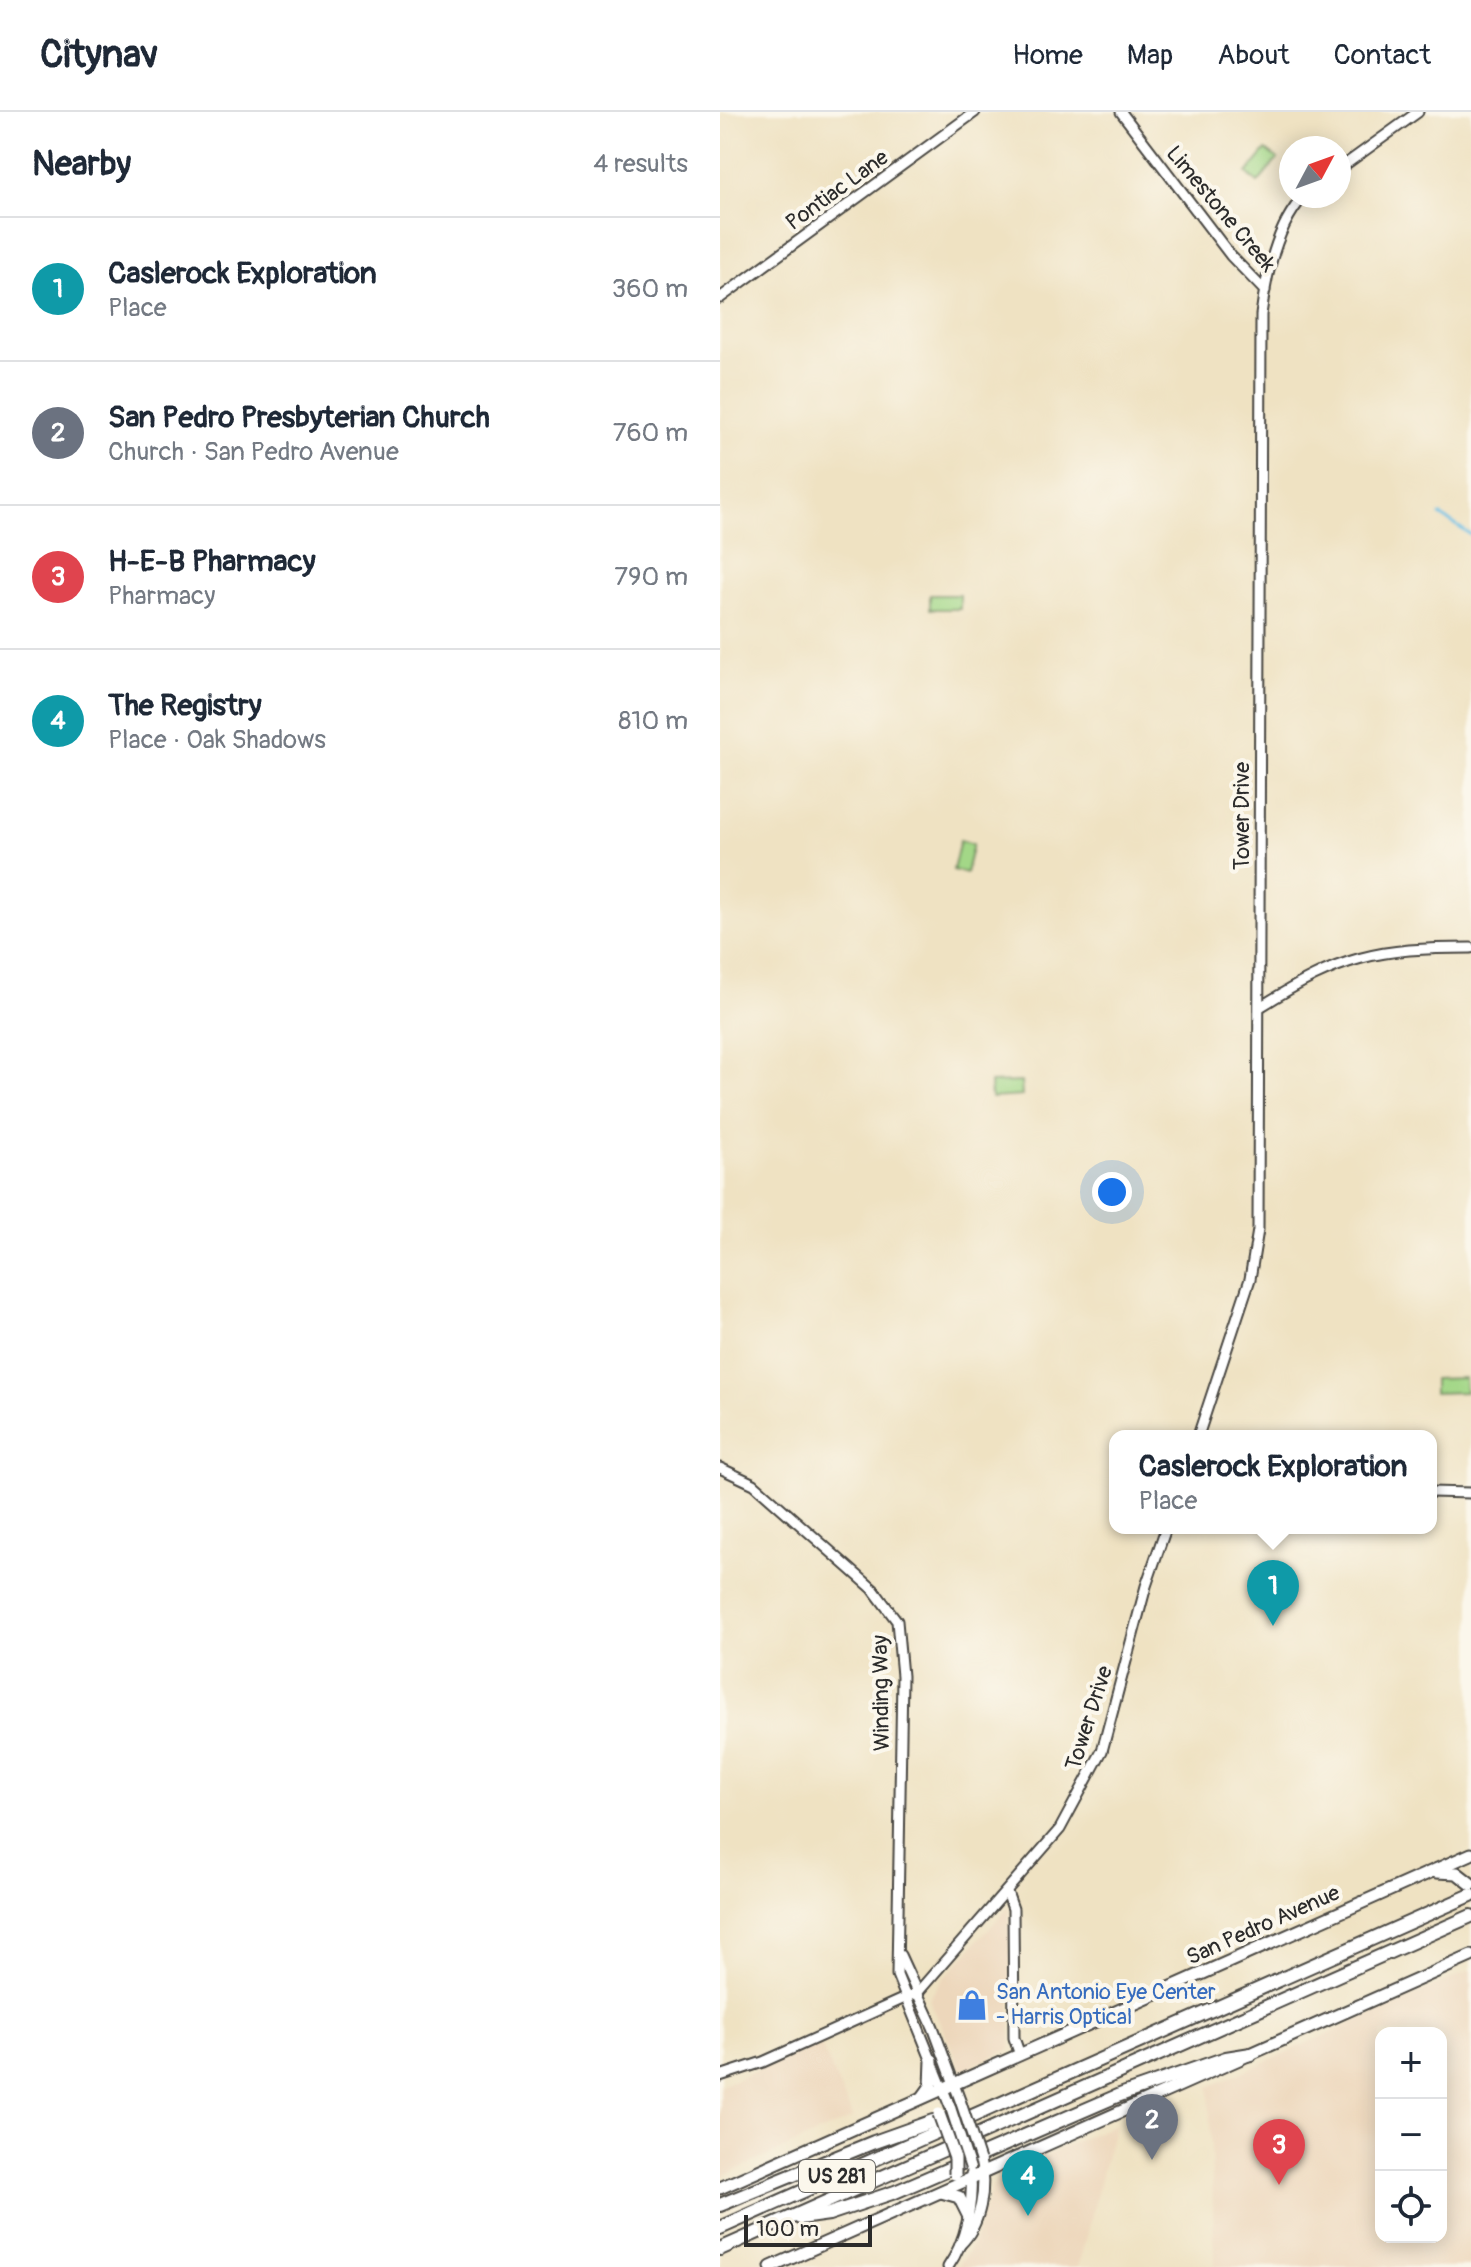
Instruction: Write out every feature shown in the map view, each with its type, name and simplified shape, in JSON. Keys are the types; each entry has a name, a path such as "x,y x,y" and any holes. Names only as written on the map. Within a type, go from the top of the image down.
{"highway":[{"name":"US 281","path":"720,2228 1471,1895"},
{"name":"US 281","path":"720,2249 1468,1918"},
{"path":"785,2220 829,2214 895,2192 1117,2096 1226,2058 1251,2054"},
{"path":"720,2205 933,2121 953,2125"}],"main road":[{"name":"San Pedro Avenue","path":"720,2188 1471,1854"},
{"path":"1430,1873 1457,1873 1471,1884"},
{"path":"771,2267 943,2191 975,2173 1471,1956"},
{"path":"923,2097 930,2089 932,2060"},
{"path":"911,2103 929,2104 939,2114 956,2162 955,2174 943,2191"},
{"path":"943,2191 959,2197 968,2215"}],"street":[{"name":"Pontiac Lane","path":"720,298 975,112"},
{"name":"Limestone Creek","path":"1121,112 1223,247 1265,291"},
{"path":"1351,160 1418,112"},
{"name":"Tower Drive","path":"1200,1430 1250,1279 1258,1230 1261,315 1281,232 1296,208"},
{"path":"1260,1007 1322,969 1354,958 1395,950 1471,948"},
{"name":"Winding Way","path":"720,1468 754,1484 873,1589 897,1621 902,1676 897,1975 926,2048 948,2086"},
{"path":"1437,1492 1471,1493"},
{"name":"Tower Drive","path":"720,2076 763,2062 918,1992 1060,1829 1102,1751 1146,1586 1164,1534"},
{"path":"1007,1892 1013,1909 1014,2038 1020,2055"},
{"name":"Winding Way","path":"899,1954 938,2042 948,2086"},
{"path":"908,1970 922,1974 936,1972"},
{"path":"926,2048 938,2042"},
{"path":"948,2086 980,2160 960,2245 948,2267"},
{"path":"956,2106 975,2173 978,2215 972,2232 960,2245"}],"shaded area":[{"path":"1009,1907 1011,2049 962,2070 929,1999 942,1980"},
{"path":"1471,1970 1471,2267 1215,2267 1209,2087"},
{"path":"821,2045 853,2118 720,2177 720,2086"},
{"path":"1115,2124 1078,2267 958,2267 973,2243 992,2187 1000,2175"}],"green space":[{"path":"1266,150 1278,159 1258,183 1247,173"},
{"path":"930,595 960,595 960,609 930,609"},
{"path":"960,840 973,844 966,873 953,870"},
{"path":"1021,1082 1022,1096 991,1098 990,1083"},
{"path":"1464,1378 1465,1392 1434,1393 1434,1379"}],"waterway":[{"path":"1440,515 1471,535"}],"place":[{"name":"Caslerock Exploration","path":"1273,1626"},
{"name":"San Antonio Eye Center - Harris Optical","path":"972,2005"},
{"name":"San Pedro Presbyterian Church","path":"1152,2160"},
{"name":"H-E-B Pharmacy","path":"1279,2185"},
{"name":"The Registry","path":"1028,2216"}]}
